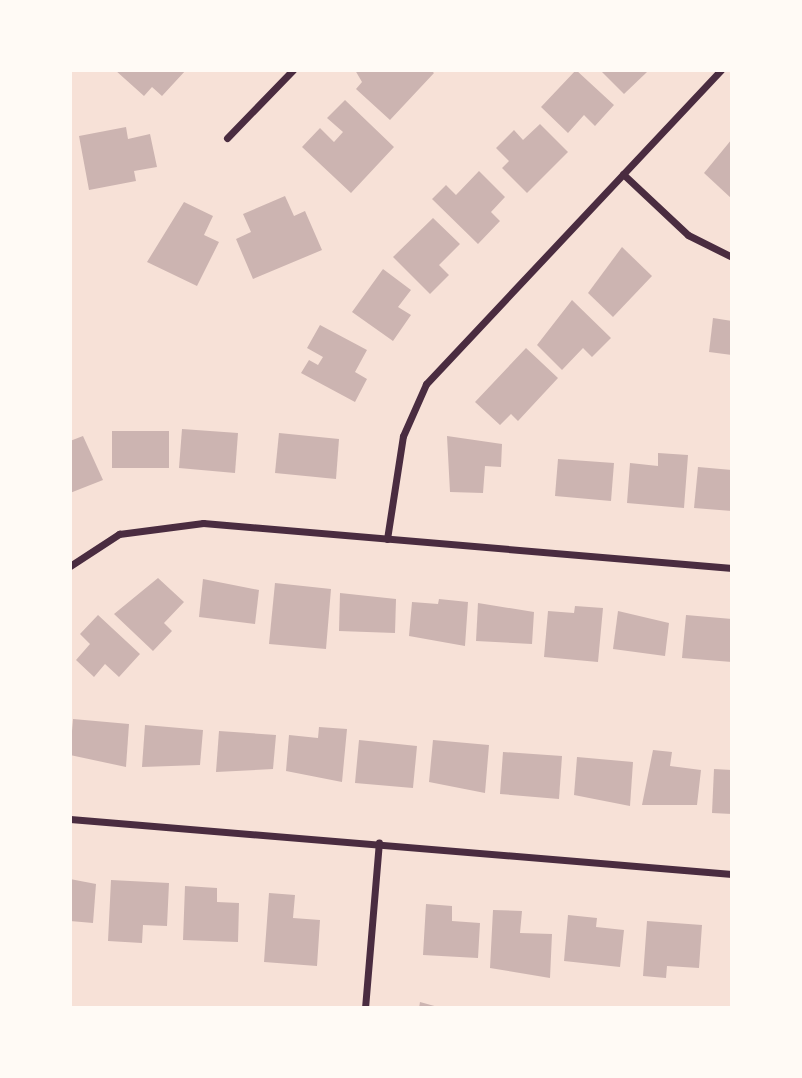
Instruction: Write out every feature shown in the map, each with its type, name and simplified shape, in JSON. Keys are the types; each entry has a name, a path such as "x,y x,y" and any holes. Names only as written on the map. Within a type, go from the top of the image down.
{"street":[{"path":"228,138 293,70"},
{"path":"387,539 403,436 426,384 722,70"},
{"path":"623,174 688,235 732,257"},
{"path":"70,566 119,534 170,525 387,539 732,568"},
{"path":"70,819 732,874"},
{"path":"365,1008 379,844"}],"building":[{"path":"115,70 186,70 162,96 152,87 144,96"},
{"path":"355,70 431,70 434,73 390,120 356,89 362,82"},
{"path":"576,70 614,105 595,126 584,115 568,133 541,107"},
{"path":"600,70 645,70 647,72 624,94"},
{"path":"345,100 394,147 351,193 302,147 320,128 334,142 343,132 327,118"},
{"path":"540,124 568,152 527,193 502,168 509,161 496,148 514,130 523,140"},
{"path":"126,127 128,139 150,134 157,167 134,171 136,181 89,190 79,136"},
{"path":"732,139 732,199 704,173"},
{"path":"479,171 505,197 491,212 500,221 478,244 432,199 446,185 456,195"},
{"path":"285,196 294,216 305,211 322,250 253,279 236,239 251,232 243,214"},
{"path":"184,202 213,216 204,235 219,242 197,286 147,262"},
{"path":"433,218 460,244 439,265 449,275 430,294 393,257"},
{"path":"622,247 652,276 613,317 588,293"},
{"path":"383,269 411,290 398,307 411,315 393,341 352,312"},
{"path":"572,300 611,338 592,357 583,348 562,370 537,345"},
{"path":"713,318 732,321 732,355 709,352"},
{"path":"320,325 367,350 355,372 367,379 355,402 301,373 309,360 318,365 323,357 307,348"},
{"path":"526,348 558,378 518,421 511,414 500,425 475,402"},
{"path":"182,429 238,433 235,473 179,468"},
{"path":"112,431 169,431 169,468 112,468"},
{"path":"279,433 339,439 336,479 275,473"},
{"path":"83,436 103,480 70,493 70,441"},
{"path":"447,436 502,444 501,467 485,466 483,493 450,492"},
{"path":"658,453 688,455 684,508 627,503 630,463 658,466"},
{"path":"558,459 614,463 611,501 555,496"},
{"path":"698,467 732,470 732,511 694,508"},
{"path":"158,578 184,602 164,623 172,631 153,651 114,614"},
{"path":"203,579 259,590 255,624 199,617"},
{"path":"275,583 331,589 326,649 269,644"},
{"path":"340,593 396,599 395,633 339,631"},
{"path":"439,599 468,602 465,646 409,636 412,602 438,604"},
{"path":"478,603 534,612 532,644 476,641"},
{"path":"575,606 603,608 598,662 544,657 548,611 574,613"},
{"path":"618,611 669,623 665,656 613,649"},
{"path":"98,615 140,654 119,677 105,664 94,677 76,660 90,644 80,634"},
{"path":"686,615 732,619 732,662 682,658"},
{"path":"73,719 129,724 126,767 70,755"},
{"path":"145,725 203,730 200,765 142,767"},
{"path":"319,727 347,729 342,782 286,771 289,735 318,738"},
{"path":"219,731 276,735 273,769 216,772"},
{"path":"359,740 417,746 413,788 355,783"},
{"path":"433,740 489,745 485,793 429,782"},
{"path":"653,750 672,752 670,766 701,770 697,805 642,805"},
{"path":"503,752 562,756 559,799 500,794"},
{"path":"577,757 633,762 630,806 574,795"},
{"path":"714,769 732,770 732,814 712,813"},
{"path":"70,879 96,884 93,923 70,921"},
{"path":"111,880 169,883 167,926 143,925 142,943 108,941"},
{"path":"185,886 217,888 217,902 239,903 238,942 183,940"},
{"path":"269,893 295,895 293,918 320,920 317,966 264,962"},
{"path":"426,904 452,906 452,921 480,923 478,958 423,955"},
{"path":"493,910 522,911 520,933 552,934 550,978 490,968"},
{"path":"568,915 597,918 596,927 624,930 620,967 564,961"},
{"path":"647,921 702,925 699,968 667,966 666,978 643,976"},
{"path":"420,1002 438,1007 438,1008 419,1008"}]}
